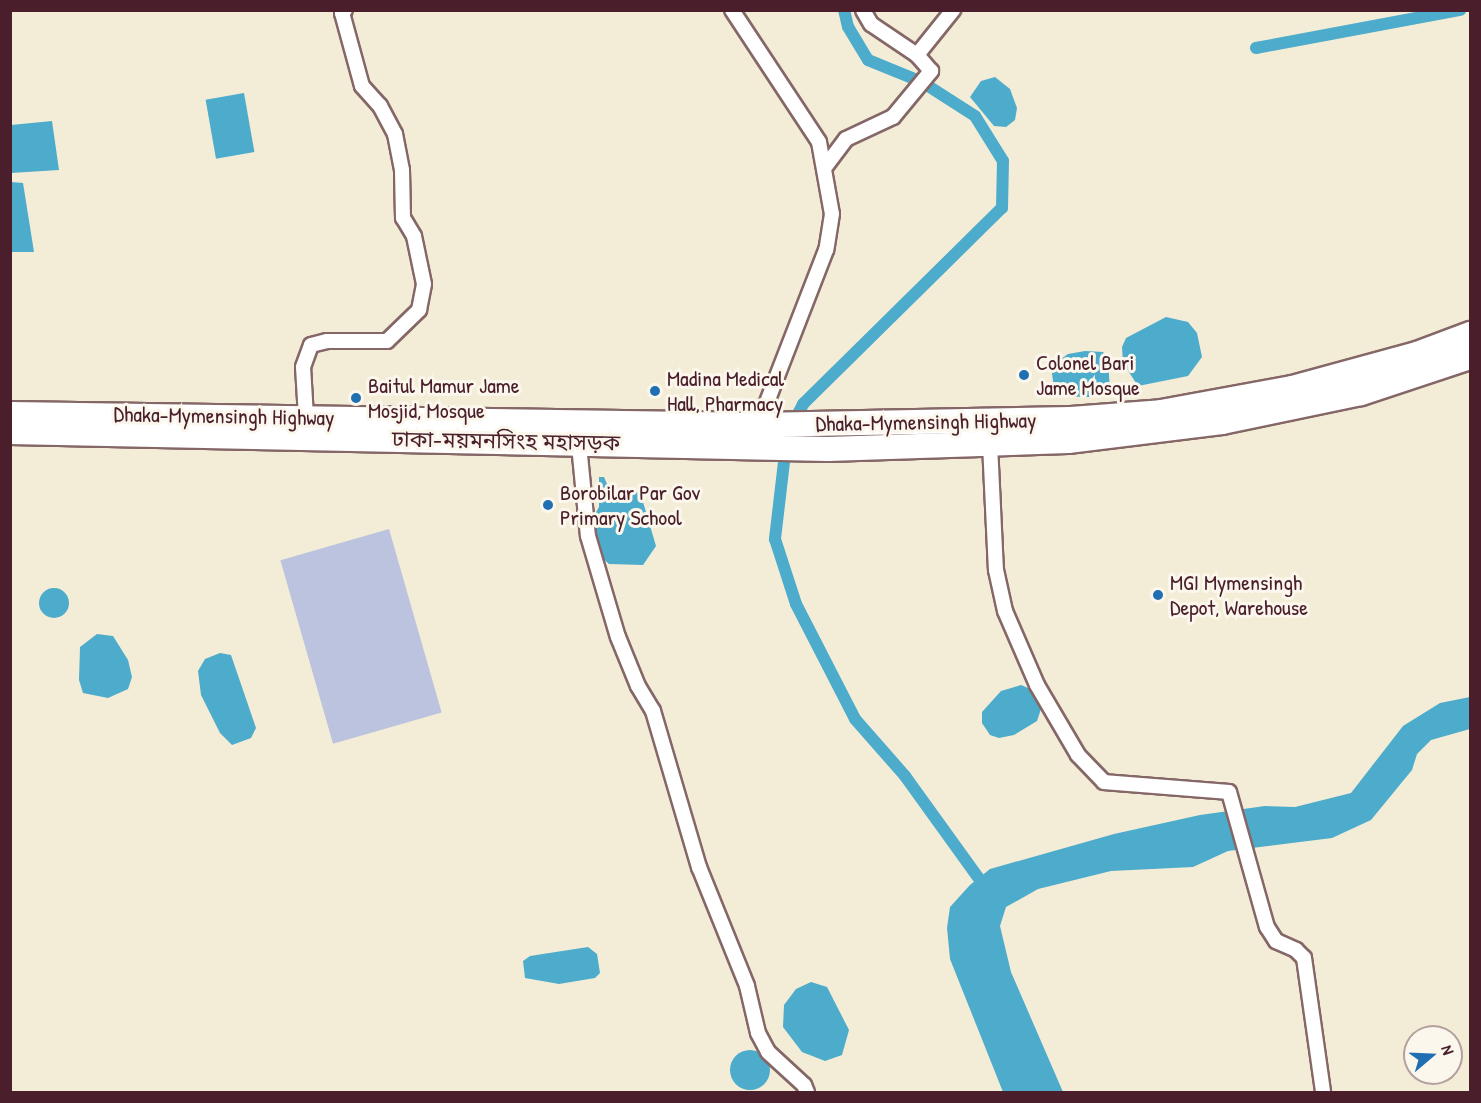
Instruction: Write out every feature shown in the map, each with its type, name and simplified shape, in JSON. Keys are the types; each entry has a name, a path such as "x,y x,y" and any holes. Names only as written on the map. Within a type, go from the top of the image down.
{"highway":[{"name":"Dhaka-Mymensingh Highway","path":"10,414 758,425 1071,419 1161,412 1292,388 1417,354 1470,334"},
{"name":"Dhaka-Mymensingh Highway","path":"749,448 828,449 1068,441 1222,422 1361,393 1470,357"},
{"name":"ঢাকা-ময়মনসিংহ মহাসড়ক","path":"10,432 579,445 657,443 749,448"}],"street":[{"path":"306,417 303,367 311,345 327,341 387,341 419,310 424,284 414,236 403,218 402,170 395,135 380,106 362,87 342,14 345,10"},
{"path":"732,10 819,142 832,214 826,250 758,425"},
{"path":"825,167 846,139 893,117 931,71 918,55 889,39 872,24 863,10"},
{"path":"918,55 953,10"},
{"path":"990,444 996,570 1005,610 1037,685 1078,755 1104,782 1229,792 1236,805 1248,861 1268,927 1276,941 1296,950 1304,958 1323,1092"},
{"path":"579,445 588,536 618,638 638,686 653,711 699,867 747,986 758,1033 768,1052 804,1085 807,1092"}],"shaded area":[{"path":"389,529 442,713 333,744 280,560"}],"water":[{"path":"995,77 1010,89 1017,108 1015,120 1006,127 994,126 970,97 981,81"},
{"path":"244,93 254,152 216,159 206,100"},
{"path":"52,121 59,170 11,173 11,125"},
{"path":"11,182 23,183 34,252 11,252"},
{"path":"1166,317 1188,322 1197,333 1202,357 1188,376 1138,386 1123,363 1122,347 1126,338"},
{"path":"1085,351 1103,352 1108,358 1110,391 1089,397 1055,396 1051,366 1068,354"},
{"path":"599,477 604,477 610,491 636,490 643,502 656,546 643,565 609,564 600,556 591,521 599,507"},
{"path":"54,588 65,592 69,603 65,614 54,618 43,614 39,603 43,592"},
{"path":"97,634 113,636 128,660 132,677 128,689 108,698 83,693 79,680 80,647"},
{"path":"220,653 231,655 256,728 251,738 232,745 220,733 201,695 198,671 205,659"},
{"path":"1021,685 1028,688 1041,709 1037,721 1014,735 999,738 990,735 982,723 982,712 1001,691"},
{"path":"1470,697 1470,729 1431,740 1417,754 1412,770 1371,820 1332,838 1228,851 1193,867 1111,871 1038,889 1006,907 1000,926 1011,972 1063,1092 1003,1092 950,959 947,928 950,907 970,885 990,869 1114,834 1200,815 1265,806 1295,807 1351,793 1403,726 1440,703"},
{"path":"588,947 597,954 600,973 595,978 559,984 525,978 523,961 530,956"},
{"path":"811,982 827,987 849,1030 842,1055 825,1061 802,1052 783,1027 784,1005 796,989"},
{"path":"750,1050 764,1056 770,1070 764,1084 750,1090 736,1084 730,1070 736,1056"}],"waterway":[{"path":"792,425 803,404 1002,208 1003,161 975,116 922,82 868,60 848,27 844,10"},
{"path":"1256,48 1460,10"},
{"path":"786,445 775,539 796,604 855,719 905,776 988,891"}],"place":[{"name":"Colonel Bari Jame Mosque","path":"1024,375"},
{"name":"Madina Medical Hall, Pharmacy","path":"655,391"},
{"name":"Baitul Mamur Jame Mosjid, Mosque","path":"356,398"},
{"name":"Borobilar Par Gov Primary School","path":"548,505"},
{"name":"MGI Mymensingh Depot, Warehouse","path":"1158,595"}]}
